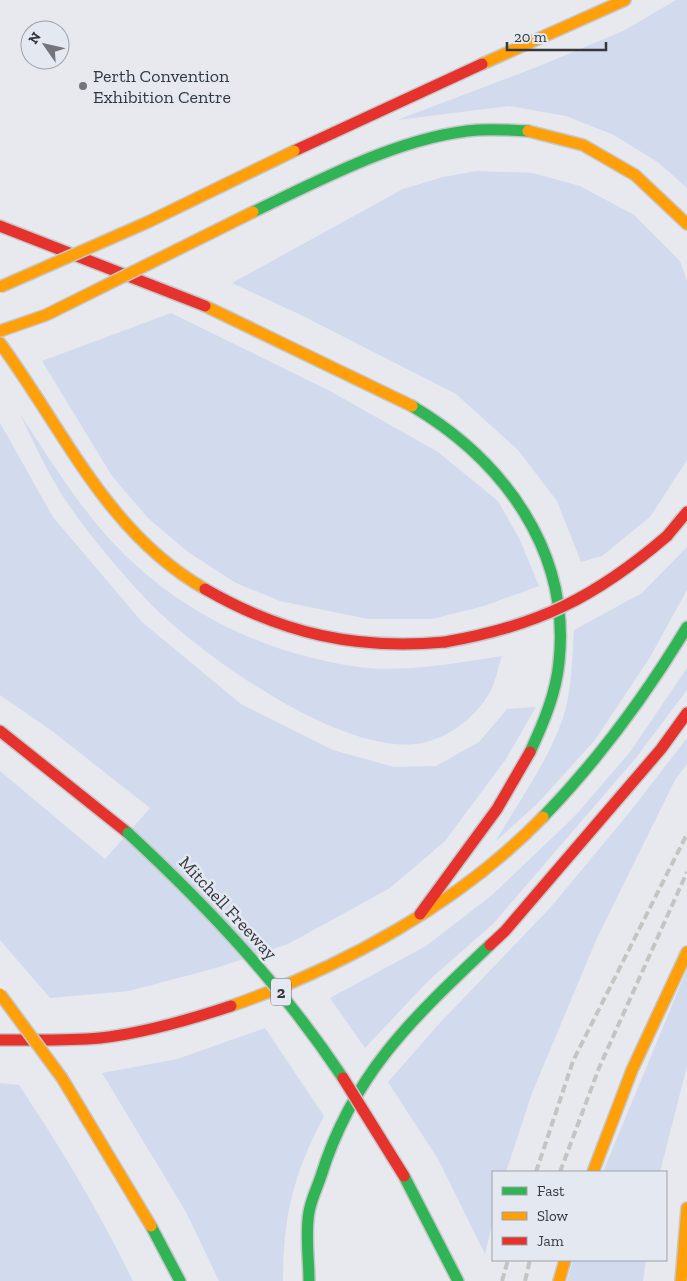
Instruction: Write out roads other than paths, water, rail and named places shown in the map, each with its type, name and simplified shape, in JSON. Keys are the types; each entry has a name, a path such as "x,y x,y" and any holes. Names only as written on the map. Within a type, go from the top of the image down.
{"highway":[{"path":"0,287 66,261 171,213 383,108 625,0"},
{"path":"0,330 46,315 355,163 408,144 442,135 480,129 508,129 568,139 624,165 648,183 687,224"},
{"path":"170,240 253,212"},
{"path":"0,226 231,317 403,400 463,441 487,462 506,484 522,508 545,556 556,597 559,628 559,660 554,691 540,730 517,778 489,820 420,914"},
{"path":"78,272 115,259"},
{"path":"0,296 25,289"},
{"path":"0,343 23,373 73,456 109,506 154,551 194,582 225,602 306,632 343,640 384,645 445,642 486,637 547,617 608,584 634,566 667,536 687,512"},
{"path":"0,1040 51,1040 129,1034 209,1014 286,986 354,953 420,914 501,858 581,776 669,658 687,627"},
{"path":"309,1281 309,1213 329,1149 351,1102 392,1042 427,1004 504,931 655,756 687,713"},
{"name":"Mitchell Freeway","path":"0,731 128,833 212,913 275,984 335,1064 404,1176 458,1281"},
{"path":"593,1171 632,1070 687,952"},
{"path":"0,994 55,1066 95,1129 151,1226 180,1281"},
{"path":"681,1281 687,1208"},
{"path":"559,1281 565,1261"}],"railway":[{"path":"536,1171 573,1061 687,834"},
{"path":"560,1171 599,1068 687,872"},
{"path":"502,1281 508,1261"},
{"path":"525,1281 530,1261"}],"place":[{"name":"Perth Convention Exhibition Centre","path":"83,86"}]}
